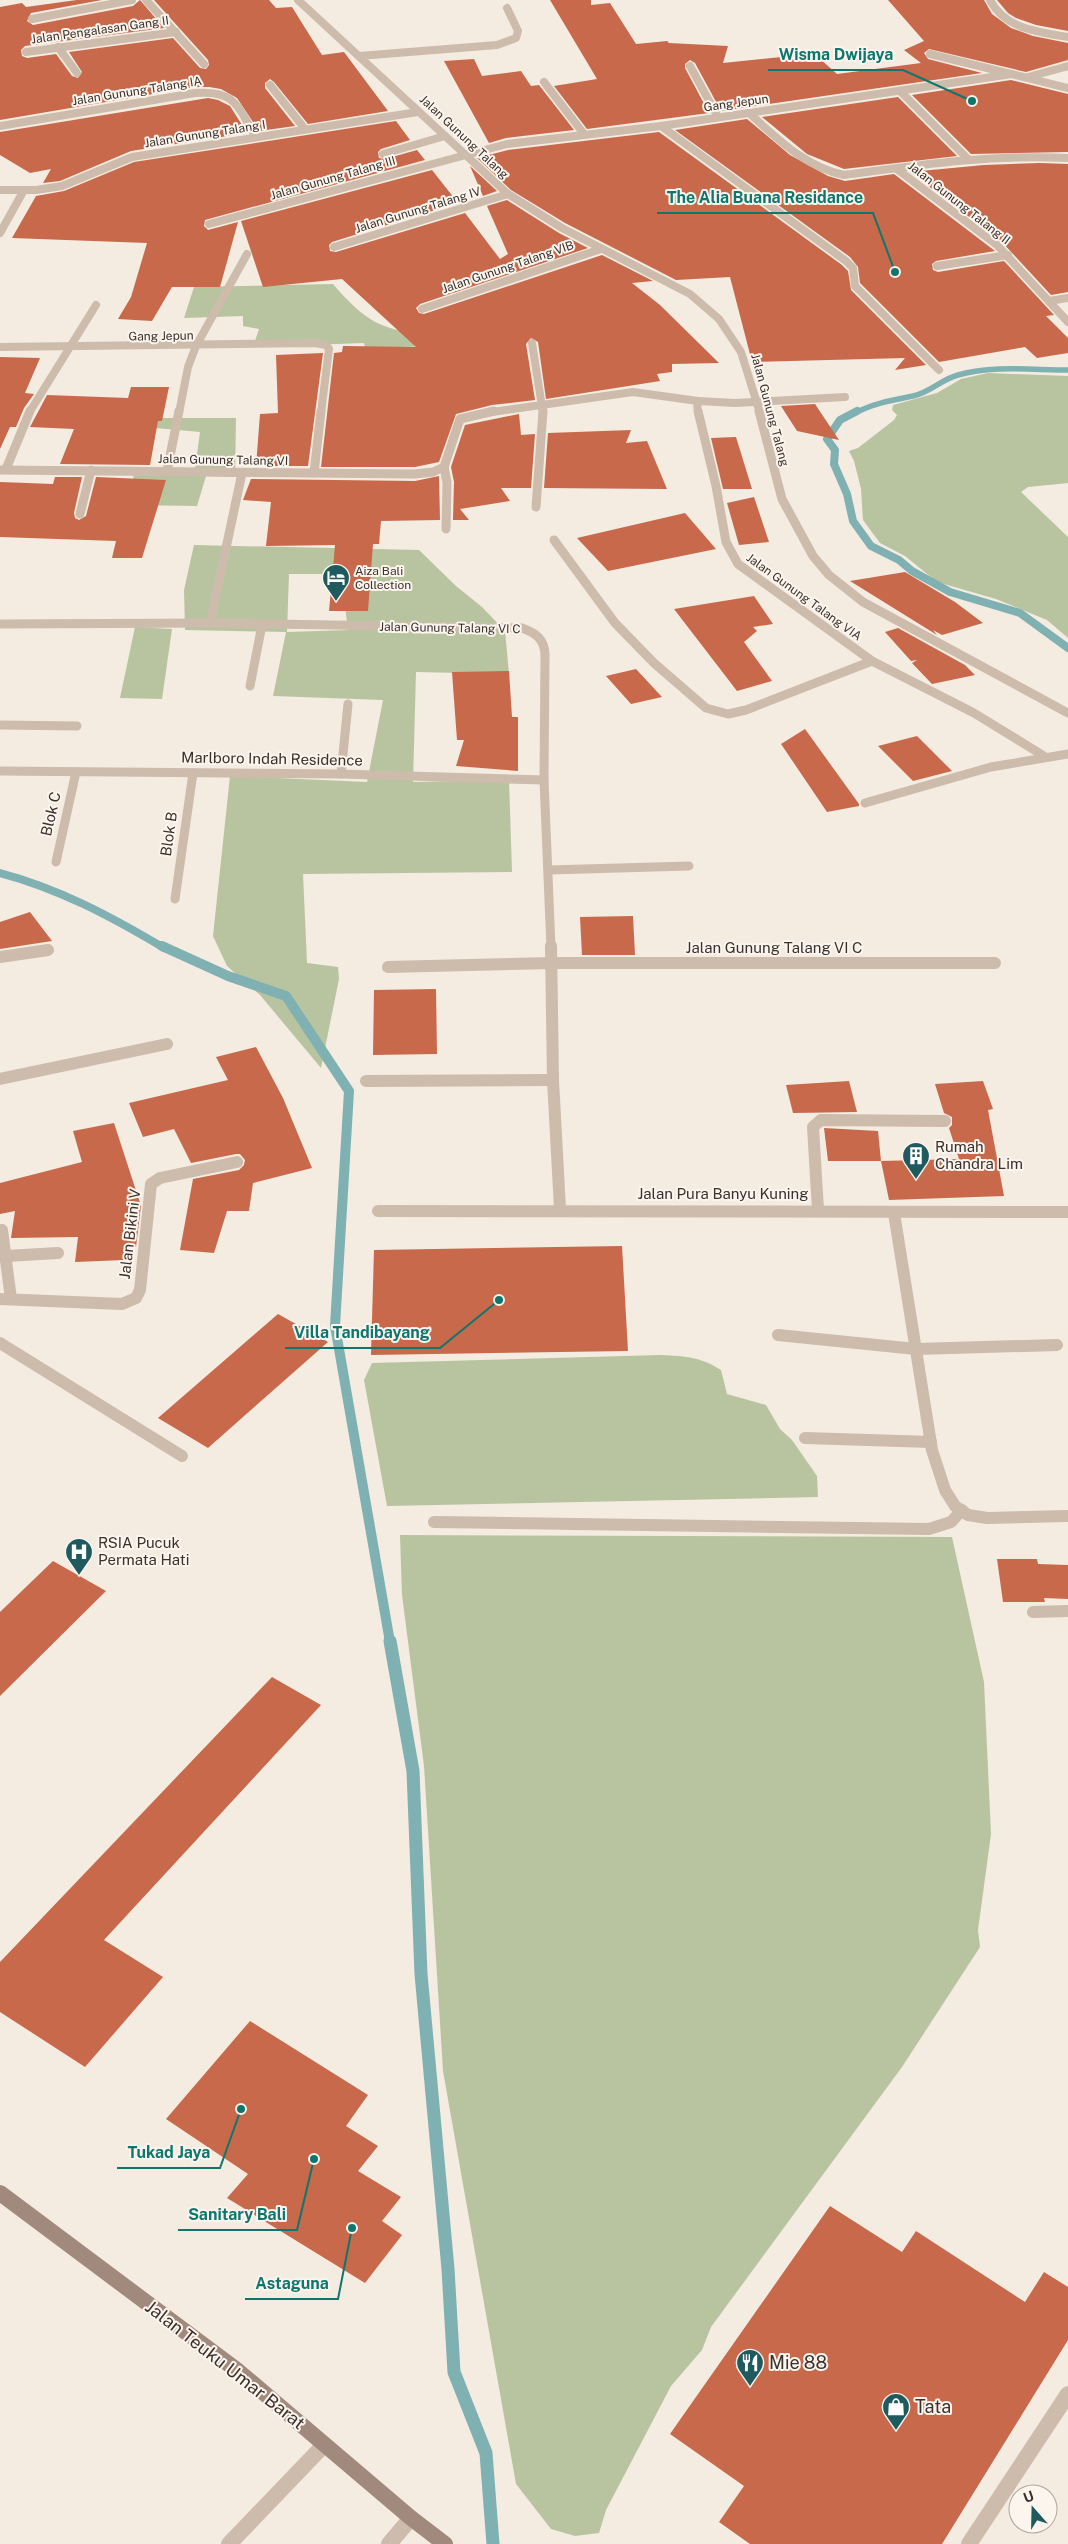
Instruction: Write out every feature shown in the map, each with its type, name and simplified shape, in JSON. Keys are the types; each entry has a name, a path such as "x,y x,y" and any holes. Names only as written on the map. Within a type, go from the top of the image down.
{"main road":[{"name":"Jalan Teuku Umar Barat","path":"0,2193 238,2371 411,2518 445,2544"}],"street":[{"path":"32,19 132,0"},
{"path":"146,0 204,64"},
{"name":"Jalan Gunung Talang","path":"298,0 508,194 537,214 690,294 719,320 741,352 754,392 782,499 813,556 829,574 863,602 987,671 1068,713"},
{"path":"990,0 998,16 1006,21 1036,31 1068,37"},
{"path":"359,56 473,48 510,42 516,38 518,31 507,8"},
{"name":"Jalan Pengalasan Gang II","path":"26,52 176,32"},
{"path":"58,47 77,74"},
{"path":"930,54 1068,88"},
{"path":"690,66 718,117"},
{"path":"1026,78 1068,66"},
{"name":"Gang Jepun","path":"463,154 507,144 661,126 1012,74"},
{"path":"544,82 584,134"},
{"path":"270,85 305,129"},
{"path":"900,91 968,158"},
{"name":"Jalan Gunung Talang IA","path":"0,126 190,94 216,92 227,95 232,99 256,137"},
{"name":"Jalan Gunung Talang I","path":"0,190 56,187 123,159 418,112"},
{"name":"Jalan Gunung Talang II","path":"749,113 805,159 830,174 844,175 897,170 968,158 1030,156 1068,158"},
{"path":"661,126 846,261 853,268 855,286 939,370"},
{"path":"383,154 445,136"},
{"name":"Jalan Gunung Talang III","path":"209,224 463,154"},
{"name":"Jalan Gunung Talang II","path":"897,170 985,235 1008,255 1068,322"},
{"path":"0,233 24,190"},
{"name":"Jalan Gunung Talang IV","path":"334,248 508,194"},
{"name":"Jalan Gunung Talang VIB","path":"422,309 601,249"},
{"path":"167,471 188,366 196,346 247,254"},
{"path":"938,266 1008,255"},
{"path":"1048,301 1068,298"},
{"path":"3,470 33,404 50,373 69,348 96,305"},
{"path":"532,343 536,375 543,404 540,482 536,507"},
{"name":"Gang Jepun","path":"0,347 69,348 322,344 329,349 314,473"},
{"path":"446,529 445,515 448,483 444,467 460,419 475,414 633,392 656,393 697,401 756,404 845,396"},
{"name":"Jalan Gunung Talang VIA","path":"697,401 698,416 716,486 726,542 733,557 745,571 872,661 974,713 1044,756"},
{"name":"Jalan Gunung Talang VI","path":"3,470 415,474 433,472 444,467"},
{"path":"80,514 91,470"},
{"path":"210,624 242,473"},
{"name":"Jalan Gunung Talang VIA","path":"554,540 616,623 654,663 706,708 728,714 746,710 872,661"},
{"name":"Jalan Gunung Talang VI C","path":"0,624 210,624 522,628 541,637 545,644 544,780 552,963 553,1080 560,1210"},
{"path":"250,686 262,625"},
{"path":"341,774 348,704"},
{"path":"0,726 77,726"},
{"path":"865,803 953,775 1044,756 1068,754"},
{"name":"Marlboro Indah Residence","path":"0,771 341,774 544,780"},
{"name":"Blok C","path":"56,862 76,772"},
{"name":"Blok B","path":"175,899 193,773"},
{"path":"549,870 689,866"},
{"path":"0,957 48,950"},
{"name":"Jalan Gunung Talang VI C","path":"388,967 552,963 995,963"},
{"path":"0,1079 167,1044"},
{"path":"366,1081 553,1080"},
{"path":"818,1210 813,1127 815,1123 821,1120 945,1121"},
{"name":"Jalan Bikini V","path":"6,1299 122,1304 131,1302 140,1290 151,1184 160,1178 236,1162"},
{"name":"Jalan Pura Banyu Kuning","path":"378,1211 560,1210 723,1213 818,1210 894,1213 1068,1212"},
{"path":"894,1213 930,1442 945,1490 955,1506 968,1515 987,1518 1068,1516"},
{"path":"2,1230 6,1256 6,1299"},
{"path":"6,1256 58,1253"},
{"path":"778,1335 916,1349 1057,1345"},
{"path":"0,1343 182,1456"},
{"path":"805,1438 930,1442"},
{"path":"434,1522 928,1529 951,1522 962,1510"},
{"path":"1033,1612 1068,1611"},
{"path":"969,2544 1068,2394"},
{"path":"230,2544 324,2445"},
{"path":"389,2544 411,2518"}],"green space":[{"path":"333,284 355,307 375,322 399,331 431,335 439,346 365,348 364,343 253,347 259,329 243,326 243,316 184,318 194,287"},
{"path":"988,373 1068,376 1068,483 1028,487 1021,492 1068,537 1068,638 1047,620 996,599 937,582 905,556 880,543 863,520 861,489 854,461 849,451 858,448 894,420 897,415 892,410 893,405 937,393 961,379"},
{"path":"151,418 236,418 235,477 206,476 197,506 129,505 134,473 194,476 200,432 144,427"},
{"path":"194,545 419,550 456,586 482,607 505,631 509,674 416,672 413,782 509,780 512,872 303,874 307,963 338,967 339,979 321,1068 260,995 227,966 213,936 230,776 367,782 383,700 273,696 286,632 185,630 184,590","holes":["289,574 341,574 348,630 287,632"]},
{"path":"135,627 172,629 162,699 120,698"},
{"path":"661,1355 692,1358 706,1362 721,1370 727,1394 766,1405 780,1429 792,1440 817,1476 818,1497 387,1506 364,1380 372,1363"},
{"path":"400,1535 952,1537 984,1682 991,1834 978,1930 980,1947 902,2067 711,2327 702,2350 671,2386 606,2510 599,2533 575,2536 551,2529 516,2484 443,2071 424,1766 402,1595"}],"building":[{"path":"77,0 102,0 31,13 27,21 33,25 133,6 140,0 164,28 25,46 21,50 22,56 27,58 56,54 72,76 78,78 82,72 69,52 173,38 200,68 206,69 209,65 208,60 154,0 269,0 276,8 292,7 322,55 344,52 388,111 308,124 270,79 265,83 265,88 295,126 259,131 237,98 221,89 209,87 194,87 0,120 0,7 22,3 26,7"},
{"path":"550,0 591,0 591,5 610,3 636,44 667,41 669,43 728,46 723,63 791,56 796,62 819,58 837,74 921,63 904,50 924,41 888,0 984,0 992,14 1011,28 1033,36 1068,43 1068,60 1026,72 929,49 924,53 928,59 982,73 721,111 695,63 690,60 685,64 685,68 709,113 587,129 554,86 597,79"},
{"path":"997,0 1068,0 1068,31 1036,25 1016,18 1008,13"},
{"path":"474,59 482,76 521,71 531,86 539,85 574,130 506,138 489,143 444,61"},
{"path":"1011,80 1068,94 1068,152 971,154 912,95"},
{"path":"898,97 957,156 844,169 807,154 762,117"},
{"path":"208,98 218,100 230,106 247,133 131,151 60,181 43,183 51,169 30,173 0,155 0,132"},
{"path":"747,119 790,155 828,176 845,181 894,174 995,251 936,261 932,264 933,270 938,272 1004,261 1054,315 1046,316 1068,338 1068,353 1037,358 1025,347 939,362 860,283 858,267 850,257 675,130"},
{"path":"396,121 410,140 381,149 378,152 379,158 385,159 417,150 425,160 205,220 204,226 208,230 238,222 220,287 172,287 152,321 118,319 131,297 147,243 12,238 36,196 64,191 134,162"},
{"path":"659,132 842,265 848,271 851,290 926,365 895,370 905,358 752,362 730,277 676,280 565,223 511,190 477,158 508,150"},
{"path":"1068,164 1068,292 1051,295 1001,241 910,172 984,165"},
{"path":"470,166 497,191 483,196"},
{"path":"432,170 458,203 332,242 329,245 330,251 336,252 465,213 500,259 508,254 487,206 507,200 559,233 588,248 420,304 416,308 419,313 424,314 602,255 653,281 632,283 660,305 719,363 672,364 672,372 657,374 660,381 546,399 538,342 531,338 526,344 535,400 492,405 456,414 439,462 415,467 321,467 334,353 342,352 343,346 416,347 342,279 263,287 241,221"},
{"path":"323,353 308,466 256,466 260,414 278,413 276,355"},
{"path":"0,357 40,358 25,393 34,394 24,408 16,427 10,427 0,449"},
{"path":"131,387 169,387 162,421 158,421 150,465 60,464 74,429 30,427 47,395 128,398"},
{"path":"815,404 839,440 797,431 781,406"},
{"path":"519,414 521,435 535,434 531,488 501,488 510,501 460,509 469,520 453,520 454,482 451,467 465,425"},
{"path":"631,430 626,443 647,441 667,489 544,488 548,433"},
{"path":"736,437 752,489 723,489 711,438"},
{"path":"439,476 440,520 381,521 379,544 373,544 368,611 329,611 335,545 266,546 271,502 243,500 251,479 415,481"},
{"path":"55,477 82,477 74,513 75,518 79,520 86,516 96,477 166,480 142,558 112,558 116,541 0,537 0,482 53,484"},
{"path":"754,497 769,542 739,545 727,503"},
{"path":"685,513 716,549 608,571 577,538"},
{"path":"905,572 955,602 983,623 942,635 933,630 937,635 850,581"},
{"path":"754,596 773,624 753,627 757,631 744,642 772,681 737,691 674,609"},
{"path":"898,628 965,665 975,675 932,684 912,663 917,660 911,661 885,632"},
{"path":"636,669 662,697 631,704 606,676"},
{"path":"509,671 512,717 518,717 518,771 456,766 464,740 457,740 452,672"},
{"path":"805,729 859,806 827,812 781,744"},
{"path":"917,736 952,771 913,781 878,746"},
{"path":"30,912 52,941 0,949 0,922"},
{"path":"633,916 635,955 582,955 580,917"},
{"path":"436,989 437,1054 373,1055 374,990"},
{"path":"256,1047 283,1098 312,1168 253,1183 249,1211 227,1211 214,1253 180,1250 193,1179 239,1170 244,1165 245,1160 240,1154 236,1154 191,1163 174,1129 143,1137 129,1103 228,1080 216,1057"},
{"path":"849,1081 857,1112 793,1113 786,1085"},
{"path":"983,1081 993,1109 988,1110 1004,1196 889,1200 881,1161 959,1159 949,1128 952,1125 952,1117 944,1113 935,1084"},
{"path":"114,1123 141,1206 136,1247 125,1246 124,1260 75,1262 78,1237 11,1238 15,1211 0,1214 0,1183 82,1162 73,1131"},
{"path":"824,1128 878,1131 881,1161 828,1161"},
{"path":"622,1246 628,1351 371,1355 374,1250"},
{"path":"278,1314 328,1342 208,1448 158,1418"},
{"path":"997,1559 1037,1559 1038,1564 1068,1565 1068,1599 1044,1598 1045,1602 1003,1602"},
{"path":"53,1561 106,1591 0,1696 0,1612"},
{"path":"272,1677 321,1705 104,1940 163,1977 85,2067 0,2012 0,1962"},
{"path":"250,2021 368,2095 346,2126 378,2146 358,2171 401,2197 382,2221 402,2235 365,2283 227,2198 248,2174 166,2119"},
{"name":"Tata","path":"830,2206 902,2252 916,2231 1025,2302 1044,2272 1068,2287 1068,2340 942,2544 750,2544 719,2522 744,2486 670,2434"}],"waterway":[{"path":"855,413 876,404 925,392 952,377 971,372 999,369 1068,370"},
{"path":"857,411 840,420 827,439 835,450 834,464 847,494 853,521 871,546 899,560 912,571 950,592 1020,613 1068,648"},
{"path":"0,873 22,879 84,904 164,948"},
{"path":"162,946 228,976 286,996 349,1091 335,1326 390,1642"},
{"path":"390,1641 413,1771 421,1974 448,2269 454,2372 486,2453 493,2544"}],"place":[{"name":"Wisma Dwijaya","path":"972,101"},
{"name":"The Alia Buana Residance","path":"895,272"},
{"name":"Aiza Bali Collection","path":"336,602"},
{"name":"Rumah Chandra Lim","path":"916,1180"},
{"name":"Villa Tandibayang","path":"499,1300"},
{"name":"RSIA Pucuk Permata Hati","path":"79,1576"},
{"name":"Tukad Jaya","path":"241,2109"},
{"name":"Sanitary Bali","path":"314,2159"},
{"name":"Astaguna","path":"352,2228"},
{"name":"Mie 88","path":"750,2387"},
{"name":"Tata","path":"896,2431"}]}
